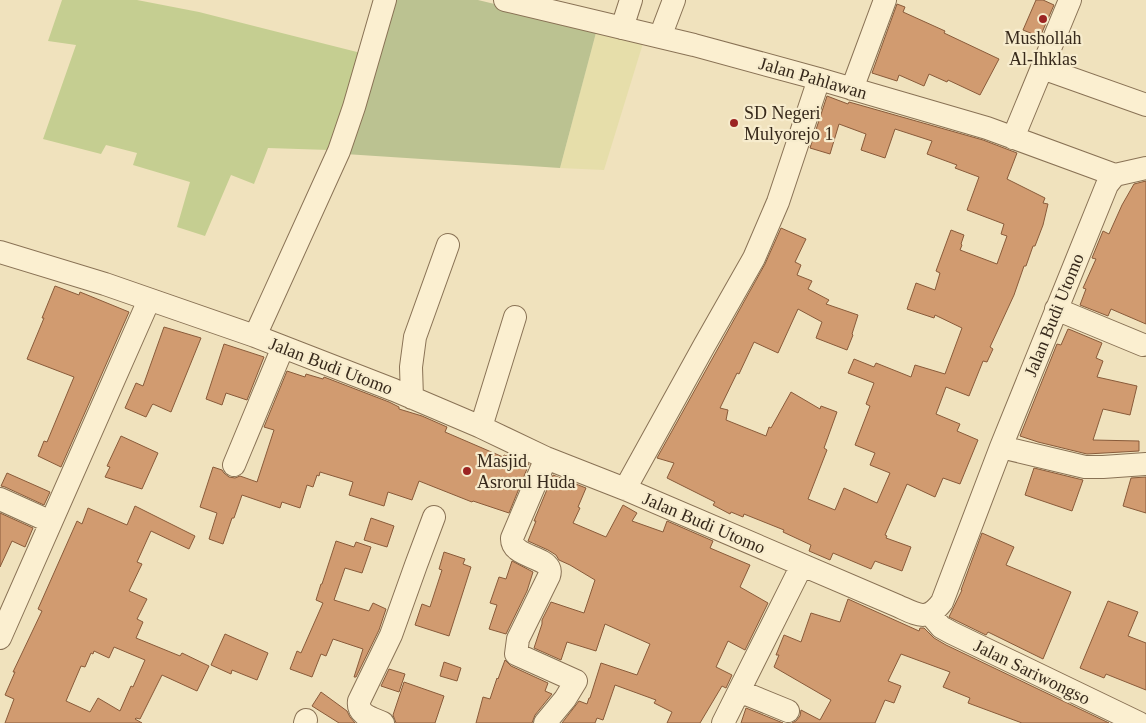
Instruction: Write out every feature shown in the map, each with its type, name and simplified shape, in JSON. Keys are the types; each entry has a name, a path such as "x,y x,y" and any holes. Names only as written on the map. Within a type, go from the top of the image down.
{"street":[{"path":"255,336 340,151 385,0"},
{"name":"Jalan Pahlawan","path":"505,0 549,6 622,28 694,45 852,89 987,128 1115,175"},
{"path":"622,28 631,0"},
{"path":"660,37 674,0"},
{"path":"852,89 885,0"},
{"path":"1013,138 1070,0"},
{"path":"1042,68 1146,105"},
{"path":"625,489 754,258 778,202 819,80"},
{"path":"1115,175 1146,168"},
{"name":"Jalan Budi Utomo","path":"0,252 105,284 255,336 412,398 481,427 546,458 625,489 918,614 930,614 942,602 1001,446 1056,309 1107,185 1115,175"},
{"path":"412,398 412,367 415,337 448,245"},
{"path":"0,638 149,300"},
{"path":"1056,309 1143,345"},
{"path":"481,427 514,317"},
{"path":"234,465 283,347"},
{"path":"1001,446 1085,467 1146,464"},
{"path":"545,723 576,682 516,654 518,639 550,571 547,565 514,546 512,538 546,458"},
{"path":"0,499 51,522"},
{"path":"383,723 363,713 358,706 359,701 391,635 434,517"},
{"path":"724,723 802,565"},
{"name":"Jalan Sariwongso","path":"930,614 941,627 952,633 1139,723"},
{"path":"739,691 788,711"}],"shaded area":[{"path":"597,29 644,40 604,170 560,168"}],"green space":[{"path":"62,0 137,0 199,12 361,53 329,150 268,148 254,184 231,175 205,236 177,227 190,182 133,165 137,153 106,145 101,154 43,139 76,45 48,41"},
{"path":"391,0 478,0 597,29 560,168 345,154"}],"building":[{"name":"Mushollah Al-Ihklas","path":"1036,0 1043,0 1054,5 1040,37 1023,30"},
{"path":"897,4 905,7 903,12 999,59 980,95 948,80 947,82 929,74 924,86 899,75 897,81 872,73"},
{"path":"827,96 848,104 849,102 983,140 1017,153 1007,179 1045,198 1043,203 1048,204 1035,246 1033,246 1026,266 1024,266 1014,295 990,347 993,349 987,362 983,361 969,396 946,387 936,414 960,424 957,431 978,440 960,484 943,478 935,497 907,484 885,535 887,536 886,538 911,547 902,571 875,561 871,569 833,553 830,560 809,551 811,545 783,532 784,530 744,514 743,517 731,512 730,514 713,505 715,502 667,478 674,463 657,458 765,264 781,228 806,239 795,262 801,265 797,275 812,281 808,289 829,300 826,304 858,315 853,335 847,350 816,338 822,322 798,309 778,353 754,342 720,408 728,410 726,420 766,436 769,427 771,428 791,392 820,409 821,406 837,412 824,448 827,450 808,499 835,510 844,488 877,503 890,473 870,465 875,453 855,445 870,406 866,404 874,383 848,373 854,359 874,367 876,363 911,377 915,365 945,374 962,328 935,315 934,318 907,309 916,283 935,290 940,273 936,271 951,230 964,235 960,250 997,264 1007,236 1001,234 1004,224 967,210 979,177 955,168 957,165 927,154 932,141 895,129 885,158 861,150 866,134 839,124 830,154 810,148"},
{"path":"1146,181 1146,324 1111,309 1108,316 1080,305 1086,289 1083,288 1096,259 1092,258 1103,231 1109,234 1134,184"},
{"path":"55,286 79,295 80,292 129,312 61,467 38,456 44,441 47,442 74,377 27,359"},
{"path":"164,327 201,338 171,412 153,404 146,417 125,408 136,383 143,386"},
{"path":"1068,329 1102,343 1096,358 1103,361 1097,377 1137,386 1130,415 1103,409 1093,440 1139,441 1139,451 1087,454 1020,436 1057,344 1061,345"},
{"path":"224,344 264,357 247,400 226,393 222,405 206,399"},
{"path":"287,371 305,377 306,374 323,379 324,377 447,427 445,432 503,457 504,455 529,464 509,513 472,502 419,481 412,500 388,492 384,506 349,495 353,482 320,472 313,487 307,485 300,508 282,502 280,508 242,495 223,544 209,539 217,513 200,507 213,467 222,470 229,477 235,478 240,476 257,482 274,430 264,427"},
{"path":"121,436 158,453 142,489 105,477 110,467 107,466"},
{"path":"1034,468 1083,480 1072,511 1025,495"},
{"path":"7,473 50,492 44,505 1,486"},
{"path":"553,475 586,488 573,523 606,537 623,505 637,513 632,521 663,532 667,521 713,541 710,548 750,565 740,587 768,603 745,650 728,641 716,667 732,675 726,688 722,686 700,723 667,723 672,712 654,703 656,700 615,685 603,720 597,718 595,723 562,723 579,701 587,704 601,663 637,675 650,644 605,624 596,651 567,642 561,660 534,648 542,620 551,602 584,613 595,580 559,560 556,555 548,550 528,541"},
{"path":"1146,477 1146,513 1123,506 1131,478"},
{"path":"135,506 195,536 189,549 151,531 137,562 142,564 129,591 147,599 137,619 143,622 136,638 180,656 182,653 209,666 197,691 162,675 140,719 135,719 142,723 5,723 14,699 5,695 15,672 13,672 42,611 38,609 77,521 82,524 88,508 127,525","holes":["114,647 145,660 120,711 98,698 90,712 66,701 81,666 85,667 91,653 93,654 94,651 109,658"]},
{"path":"0,513 33,528 25,547 12,541 0,567"},
{"path":"371,518 394,526 387,547 364,540"},
{"path":"982,533 1014,547 1006,565 1071,592 1043,659 988,632 986,635 949,617 962,590"},
{"path":"336,541 354,547 356,542 371,547 362,573 345,568 334,600 369,611 373,603 386,609 379,630 356,677 354,677 363,649 333,639 326,656 321,654 312,677 290,669 297,651 301,653 323,603 316,600"},
{"path":"444,552 465,559 463,564 471,567 449,636 415,625 422,604 430,607 442,570 439,569"},
{"path":"512,561 533,572 527,591 506,634 489,629 497,605 490,603 499,577 506,579"},
{"path":"848,599 919,631 920,628 924,628 934,638 946,645 1109,723 1022,723 968,703 970,698 943,687 950,672 901,654 888,681 901,686 894,703 885,700 875,723 792,723 800,716 801,710 820,720 831,700 774,667 779,655 776,655 784,635 801,642 811,613 840,622"},
{"path":"1108,601 1138,612 1128,636 1146,643 1146,690 1106,674 1104,678 1080,668"},
{"path":"225,634 268,653 257,680 232,670 231,674 211,665"},
{"path":"505,660 511,666 548,683 545,691 552,694 535,715 532,723 476,723 483,697 490,699"},
{"path":"444,662 461,668 457,681 440,676"},
{"path":"389,669 405,674 399,692 381,686"},
{"path":"404,682 444,696 435,723 396,723 393,715"},
{"path":"321,692 347,711 355,723 339,723 312,706"},
{"path":"746,708 783,723 741,723"}],"place":[{"name":"Mushollah Al-Ihklas","path":"1043,19"},
{"name":"SD Negeri Mulyorejo 1","path":"734,123"},
{"name":"Masjid Asrorul Huda","path":"467,471"}]}
